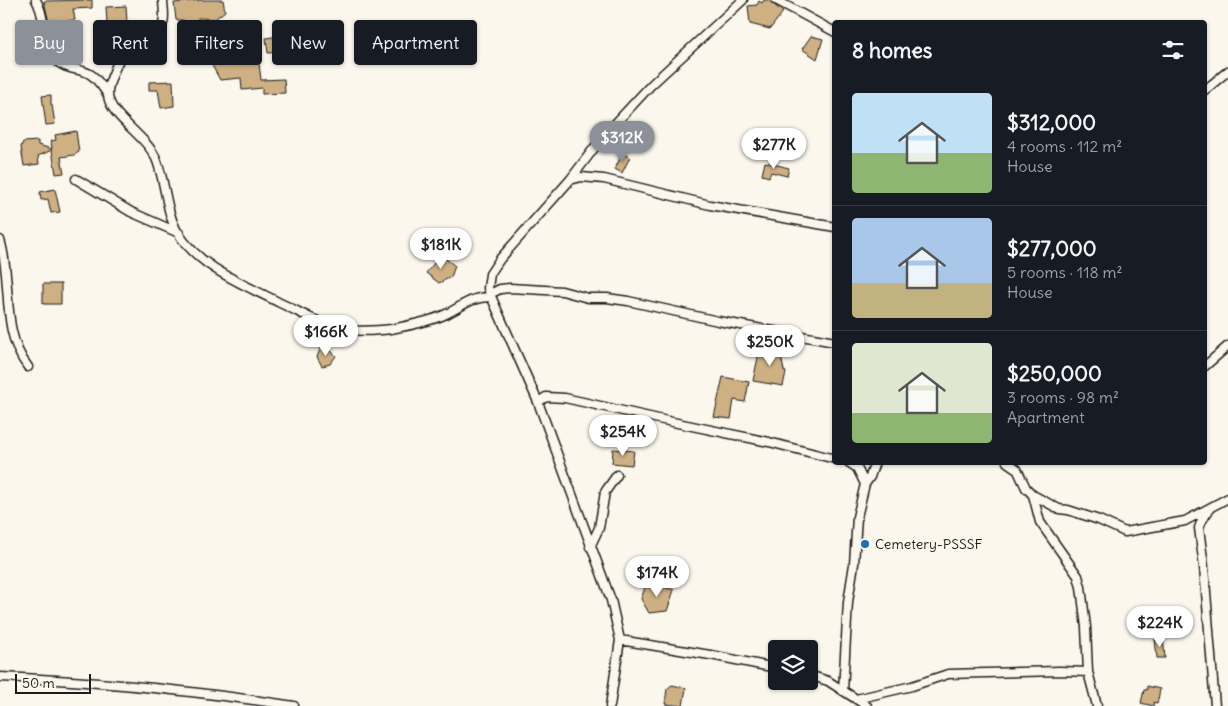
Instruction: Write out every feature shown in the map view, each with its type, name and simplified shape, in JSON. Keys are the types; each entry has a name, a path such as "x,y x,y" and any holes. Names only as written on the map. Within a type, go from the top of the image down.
{"street":[{"path":"36,0 41,9 49,48 56,60 66,66 90,74 96,79 108,95 113,109 140,135 155,157 163,178 170,214 179,234 196,253 225,275 247,288 311,318 337,328 390,329 445,315 473,299 490,296 500,289 510,288 562,291 588,298 607,298 718,321 832,341"},
{"path":"108,95 108,88 118,60 123,52 154,35 162,28 164,22 163,0"},
{"path":"610,706 620,640 611,600 538,402 490,296 488,288 490,274 570,180 601,140 651,84 743,0"},
{"path":"776,0 832,30"},
{"path":"1207,88 1228,71"},
{"path":"570,180 581,177 604,179 710,205 832,226"},
{"path":"76,179 131,212 179,234"},
{"path":"0,240 6,269 10,330 21,359 28,366"},
{"path":"1207,364 1228,346"},
{"path":"538,402 546,397 565,398 768,442 832,458"},
{"path":"852,465 857,468 865,484"},
{"path":"843,691 848,602 854,564 857,517 865,484 874,465"},
{"path":"1011,465 1017,469 1026,488 1033,496 1059,509 1099,520 1125,532 1185,521 1228,498"},
{"path":"590,547 599,528 606,492 617,474"},
{"path":"1033,496 1040,522 1078,576 1086,627 1088,672 1096,706"},
{"path":"1210,508 1199,528 1215,706"},
{"path":"620,640 768,666"},
{"path":"856,699 912,686 948,674 1088,672"},
{"path":"0,677 152,687 294,706"},
{"path":"818,678 828,681 867,706"},
{"path":"230,696 232,706"}],"building":[{"path":"92,0 92,8 73,9 75,20 48,20 44,1"},
{"path":"223,0 225,11 215,19 176,20 174,3"},
{"path":"764,0 768,0 783,12 770,29 750,24 748,6 757,5 759,1 762,3"},
{"path":"126,6 127,20 107,20 106,7"},
{"path":"811,36 823,39 817,59 802,49"},
{"path":"272,37 272,53 268,53 266,38"},
{"path":"212,65 259,65 261,80 284,79 285,93 262,94 262,88 242,90 241,78 220,80"},
{"path":"173,81 174,106 161,108 158,90 149,90 149,82"},
{"path":"51,95 55,124 46,125 42,96"},
{"path":"76,131 79,152 74,155 61,157 64,173 56,174 52,150 38,156 39,164 24,166 21,147 23,142 38,141 38,145 52,149 51,141 56,140 55,135"},
{"path":"622,154 630,157 622,173 615,169"},
{"path":"765,162 789,168 787,176 771,172 769,177 762,175"},
{"path":"55,189 60,212 51,213 48,199 41,200 40,192"},
{"path":"441,255 455,266 451,277 439,283 426,273"},
{"path":"43,284 61,284 61,304 43,304"},
{"path":"778,345 777,355 781,356 784,371 786,372 783,386 753,381 760,348"},
{"path":"321,347 331,351 336,356 330,364 322,366 317,357"},
{"path":"723,377 749,382 745,402 734,400 731,419 714,417"},
{"path":"613,449 634,451 632,465 612,463"},
{"path":"647,582 674,590 667,611 649,613 641,599"},
{"path":"1163,638 1165,658 1157,658 1155,639"},
{"path":"672,685 686,688 683,706 665,704 667,689"},
{"path":"1147,686 1160,689 1157,703 1154,702 1153,706 1141,703"}],"place":[{"name":"Cemetery-PSSSF","path":"865,544"}]}
